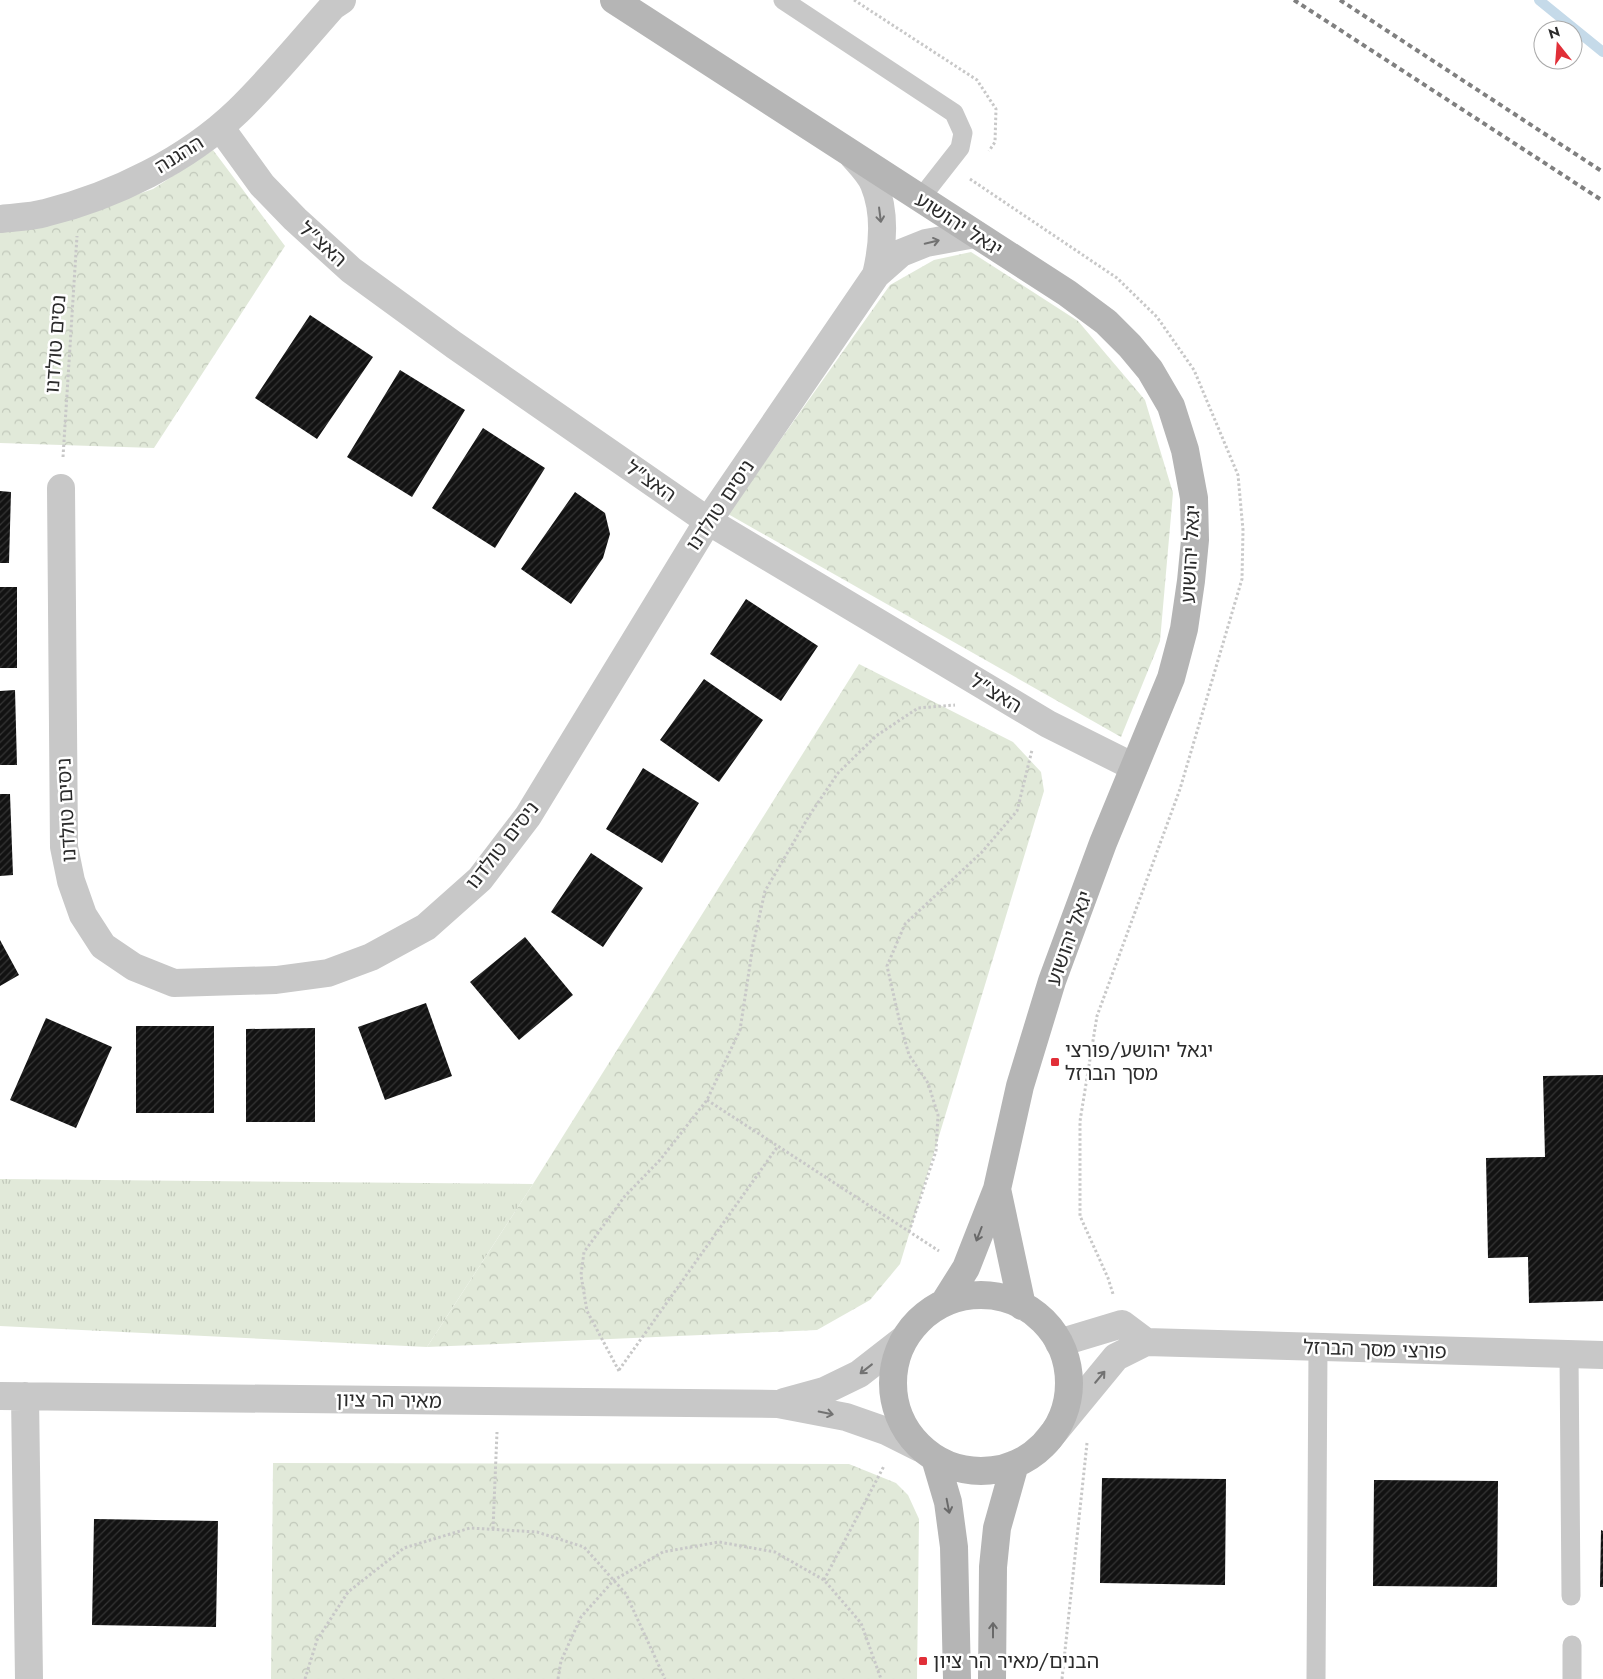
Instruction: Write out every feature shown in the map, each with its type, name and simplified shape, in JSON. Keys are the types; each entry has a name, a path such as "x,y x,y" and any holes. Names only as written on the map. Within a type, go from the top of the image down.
{"street":[{"name":"ההגנה","path":"0,219 44,214 79,203 139,178 186,152 220,127 258,90 323,11 342,0"},
{"name":"יגאל יהושוע","path":"614,0 1067,293 1106,322 1150,370 1170,406 1185,450 1194,498 1195,540 1184,629 1171,678 1103,843 1052,982 1020,1086 997,1189 966,1268 944,1303"},
{"name":"האצ\"ל","path":"220,127 262,185 295,219 351,270 462,350 708,521 1048,724 1134,767"},
{"name":"ניסים טולדנו","path":"854,156 873,183 879,205 883,236 876,275"},
{"name":"ניסים טולדנו","path":"61,488 64,847 71,881 83,915 103,946 134,967 174,982 276,980 328,973 371,958 426,927 480,879 528,816 708,521 876,275 901,253 926,243 974,234"},
{"name":"יגאל יהושוע","path":"997,1189 1022,1306"},
{"path":"957,1679 954,1547 948,1502 918,1448 902,1424 893,1396 894,1366 904,1339 921,1318 944,1303 970,1296 997,1297 1022,1306 1044,1322 1059,1343 1068,1368 1068,1394 1061,1420 1046,1442"},
{"path":"918,1448 961,1469 988,1471 1015,1464 1032,1454 1046,1442 1116,1358 1146,1342 1122,1324 1059,1343"},
{"name":"מאיר הר ציון","path":"778,1404 824,1391 859,1374 904,1339"},
{"name":"פורצי מסך הברזל","path":"1146,1342 1603,1355"},
{"path":"13,1396 29,1679"},
{"name":"מאיר הר ציון","path":"13,1396 778,1404 846,1417 918,1448"},
{"path":"992,1679 993,1567 997,1528 1015,1464"}],"lane":[{"path":"783,0 954,113 963,133 960,148 920,199"},
{"path":"1316,1679 1318,1348"},
{"path":"1569,1354 1571,1596"},
{"path":"1572,1645 1572,1679"}],"path":[{"path":"854,0 977,80 996,109 995,142 985,157"},
{"path":"975,172 969,180 1117,278 1157,317 1194,370 1238,475 1243,530 1242,580 1180,789 1097,1016 1080,1121 1080,1216 1108,1278 1122,1324"},
{"name":"נסים טולדנו","path":"61,488 79,203"},
{"path":"636,1402 587,1311 581,1274 584,1252 625,1196 660,1160 707,1100 740,1030 753,945 765,891 838,773 876,736 918,708 1010,701 1032,750 1017,811 982,852 905,924 887,966 909,1055 928,1083 938,1115 936,1151 909,1232"},
{"path":"707,1100 966,1268"},
{"path":"619,1371 778,1146"},
{"path":"493,1529 498,1401"},
{"path":"1062,1679 1088,1435"},
{"path":"824,1580 918,1448"},
{"path":"305,1679 317,1640 348,1592 404,1548 470,1528 536,1532 584,1547 626,1594 665,1679"},
{"path":"558,1679 560,1661 581,1616 614,1580 663,1552 719,1542 775,1552 824,1580 861,1623 881,1679"}],"green space":[{"path":"213,150 285,246 154,448 0,443 0,228 48,225 153,189"},
{"path":"971,252 1078,321 1145,400 1173,493 1160,641 1121,737 728,514 890,285 934,260"},
{"path":"859,664 1013,742 1041,772 1044,791 900,1264 870,1300 817,1330 427,1347 533,1184"},
{"path":"0,1179 533,1184 427,1347 0,1326"},
{"path":"273,1463 849,1464 896,1483 908,1495 919,1519 917,1679 271,1679"}],"building":[{"path":"310,315 373,357 317,439 255,398"},
{"path":"400,370 465,410 412,497 347,457"},
{"path":"483,428 545,468 495,548 432,508"},
{"path":"0,491 11,492 9,563 0,563"},
{"path":"575,492 605,513 610,534 603,558 571,604 521,569"},
{"path":"0,587 17,587 17,668 0,668"},
{"path":"746,599 818,646 781,701 710,654"},
{"path":"704,679 763,720 719,782 660,740"},
{"path":"15,690 17,765 0,765 0,691"},
{"path":"643,768 699,803 662,863 606,829"},
{"path":"0,794 10,794 13,875 0,876"},
{"path":"591,853 643,888 603,947 551,912"},
{"path":"525,937 573,995 519,1040 470,982"},
{"path":"0,940 19,975 0,986"},
{"path":"426,1003 452,1076 385,1100 358,1027"},
{"path":"46,1018 112,1047 76,1128 10,1100"},
{"path":"136,1026 214,1026 214,1113 136,1113"},
{"path":"315,1028 315,1122 246,1122 246,1029"},
{"path":"1603,1075 1603,1301 1529,1303 1528,1257 1488,1258 1486,1158 1545,1157 1543,1076"},
{"path":"1102,1478 1226,1479 1225,1585 1100,1583"},
{"path":"1374,1480 1498,1481 1497,1587 1373,1586"},
{"path":"94,1519 218,1521 216,1627 92,1625"},
{"path":"1601,1530 1603,1531 1603,1587 1600,1587"}],"waterway":[{"path":"1539,0 1603,52"}],"railway":[{"path":"1294,0 1603,201"},
{"path":"1340,0 1603,172"}],"place":[{"name":"יגאל יהושע/פורצי מסך הברזל","path":"1055,1062"},
{"name":"הבנים/מאיר הר ציון","path":"923,1661"}]}
